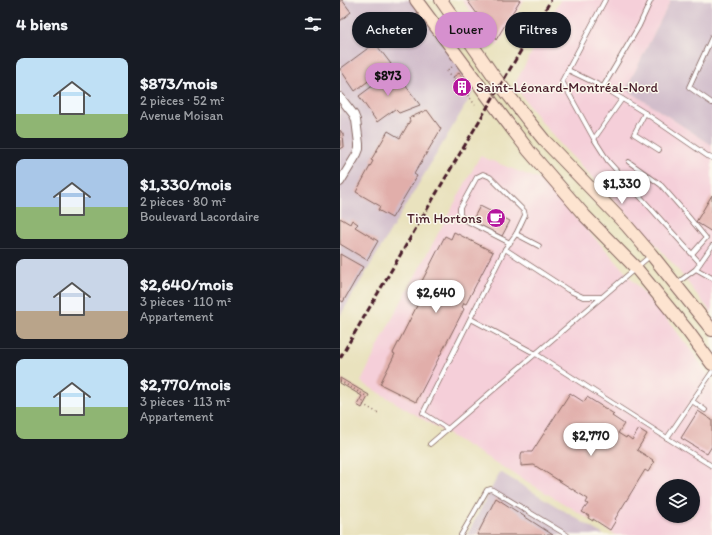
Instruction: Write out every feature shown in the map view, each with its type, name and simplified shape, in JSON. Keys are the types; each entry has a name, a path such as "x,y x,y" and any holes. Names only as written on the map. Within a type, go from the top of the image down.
{"main road":[{"path":"416,0 502,117 529,151 585,216 636,268 687,330 712,364"},
{"path":"441,0 494,75 544,140 627,226 712,330"}],"street":[{"path":"340,97 354,115 359,144 357,154 340,182"}],"lane":[{"path":"605,0 562,81 608,161 700,264"},
{"path":"603,88 639,26 650,0"},
{"path":"712,37 689,87 712,103"},
{"path":"568,70 603,88 645,113 712,158"},
{"path":"594,139 622,99"},
{"path":"645,113 634,134 659,150"},
{"path":"629,162 662,186 706,238 692,254"},
{"path":"448,428 423,413 505,249 510,243 516,234 525,215 524,211 505,190 490,177 483,174 477,177 460,208 460,214 463,219 510,243"},
{"path":"516,234 539,246"},
{"path":"676,285 696,269 712,246"},
{"path":"505,249 568,290 583,296 602,297"},
{"path":"430,444 651,254"},
{"path":"696,269 712,278"},
{"path":"471,319 536,354 712,466"},
{"path":"667,438 712,372"},
{"path":"692,401 705,410"},
{"path":"461,535 487,490 491,489 567,535"}],"path":[{"path":"449,69 446,71 450,77 465,96 468,94"},
{"path":"459,82 475,105"},
{"path":"340,381 366,396 362,404 380,414"}],"shaded area":[{"path":"340,0 416,0 425,12 352,12 352,48 427,48 427,15 435,26 435,48 451,48 478,84 340,316"},
{"path":"462,0 524,0 517,12 505,12 505,33 497,47 497,12 471,12"},
{"path":"560,0 671,0 626,89 712,145 712,314 675,266 650,238 562,146 539,119 514,85 534,48 571,48 571,12 554,12"},
{"path":"671,0 712,0 712,145 626,89"},
{"path":"480,156 540,180 607,251 671,324 712,381 712,535 616,535 361,382 387,328"},
{"path":"500,472 604,535 467,535"}],"building":[{"path":"340,0 342,0 351,12 340,21"},
{"path":"467,0 520,0 513,12 505,12 505,25 497,38 497,12 476,12"},
{"path":"368,48 379,48 391,64 355,91 340,69"},
{"path":"394,70 420,105 399,113 395,109 377,122 359,96"},
{"name":"Saint-Léonard-Montréal-Nord","path":"459,73 465,81 462,83 467,91 464,93 453,77"},
{"path":"427,110 441,129 414,174 417,176 392,218 378,210 380,206 356,192 373,161 371,160 388,131 400,138 410,121 409,118"},
{"path":"340,130 343,134 344,147 340,149"},
{"path":"712,195 712,232 696,222"},
{"path":"480,206 510,221 502,236 472,221"},
{"path":"340,218 350,224 352,220 358,224 355,227 378,241 367,260 340,244"},
{"path":"454,232 493,252 466,304 464,303 462,307 464,309 416,402 380,384 395,354 393,353 428,284 422,281 445,236 451,239"},
{"path":"340,254 363,267 343,302 340,300"},
{"path":"340,378 369,395 362,408 357,405 362,396 340,383"},
{"path":"570,393 584,402 587,397 614,414 612,416 624,424 618,433 626,438 627,436 632,440 639,429 647,434 637,450 654,462 648,472 645,470 615,519 616,520 610,530 593,519 593,521 588,518 589,516 582,512 588,504 586,503 588,499 534,465 521,466 522,452 532,452"},
{"path":"698,411 712,420 712,446 707,454 681,438"},
{"path":"496,498 553,535 477,535"}],"railway":[{"path":"340,358 551,0"}],"place":[{"name":"Saint-Léonard-Montréal-Nord","path":"462,87"},
{"name":"Tim Hortons","path":"496,218"}]}
